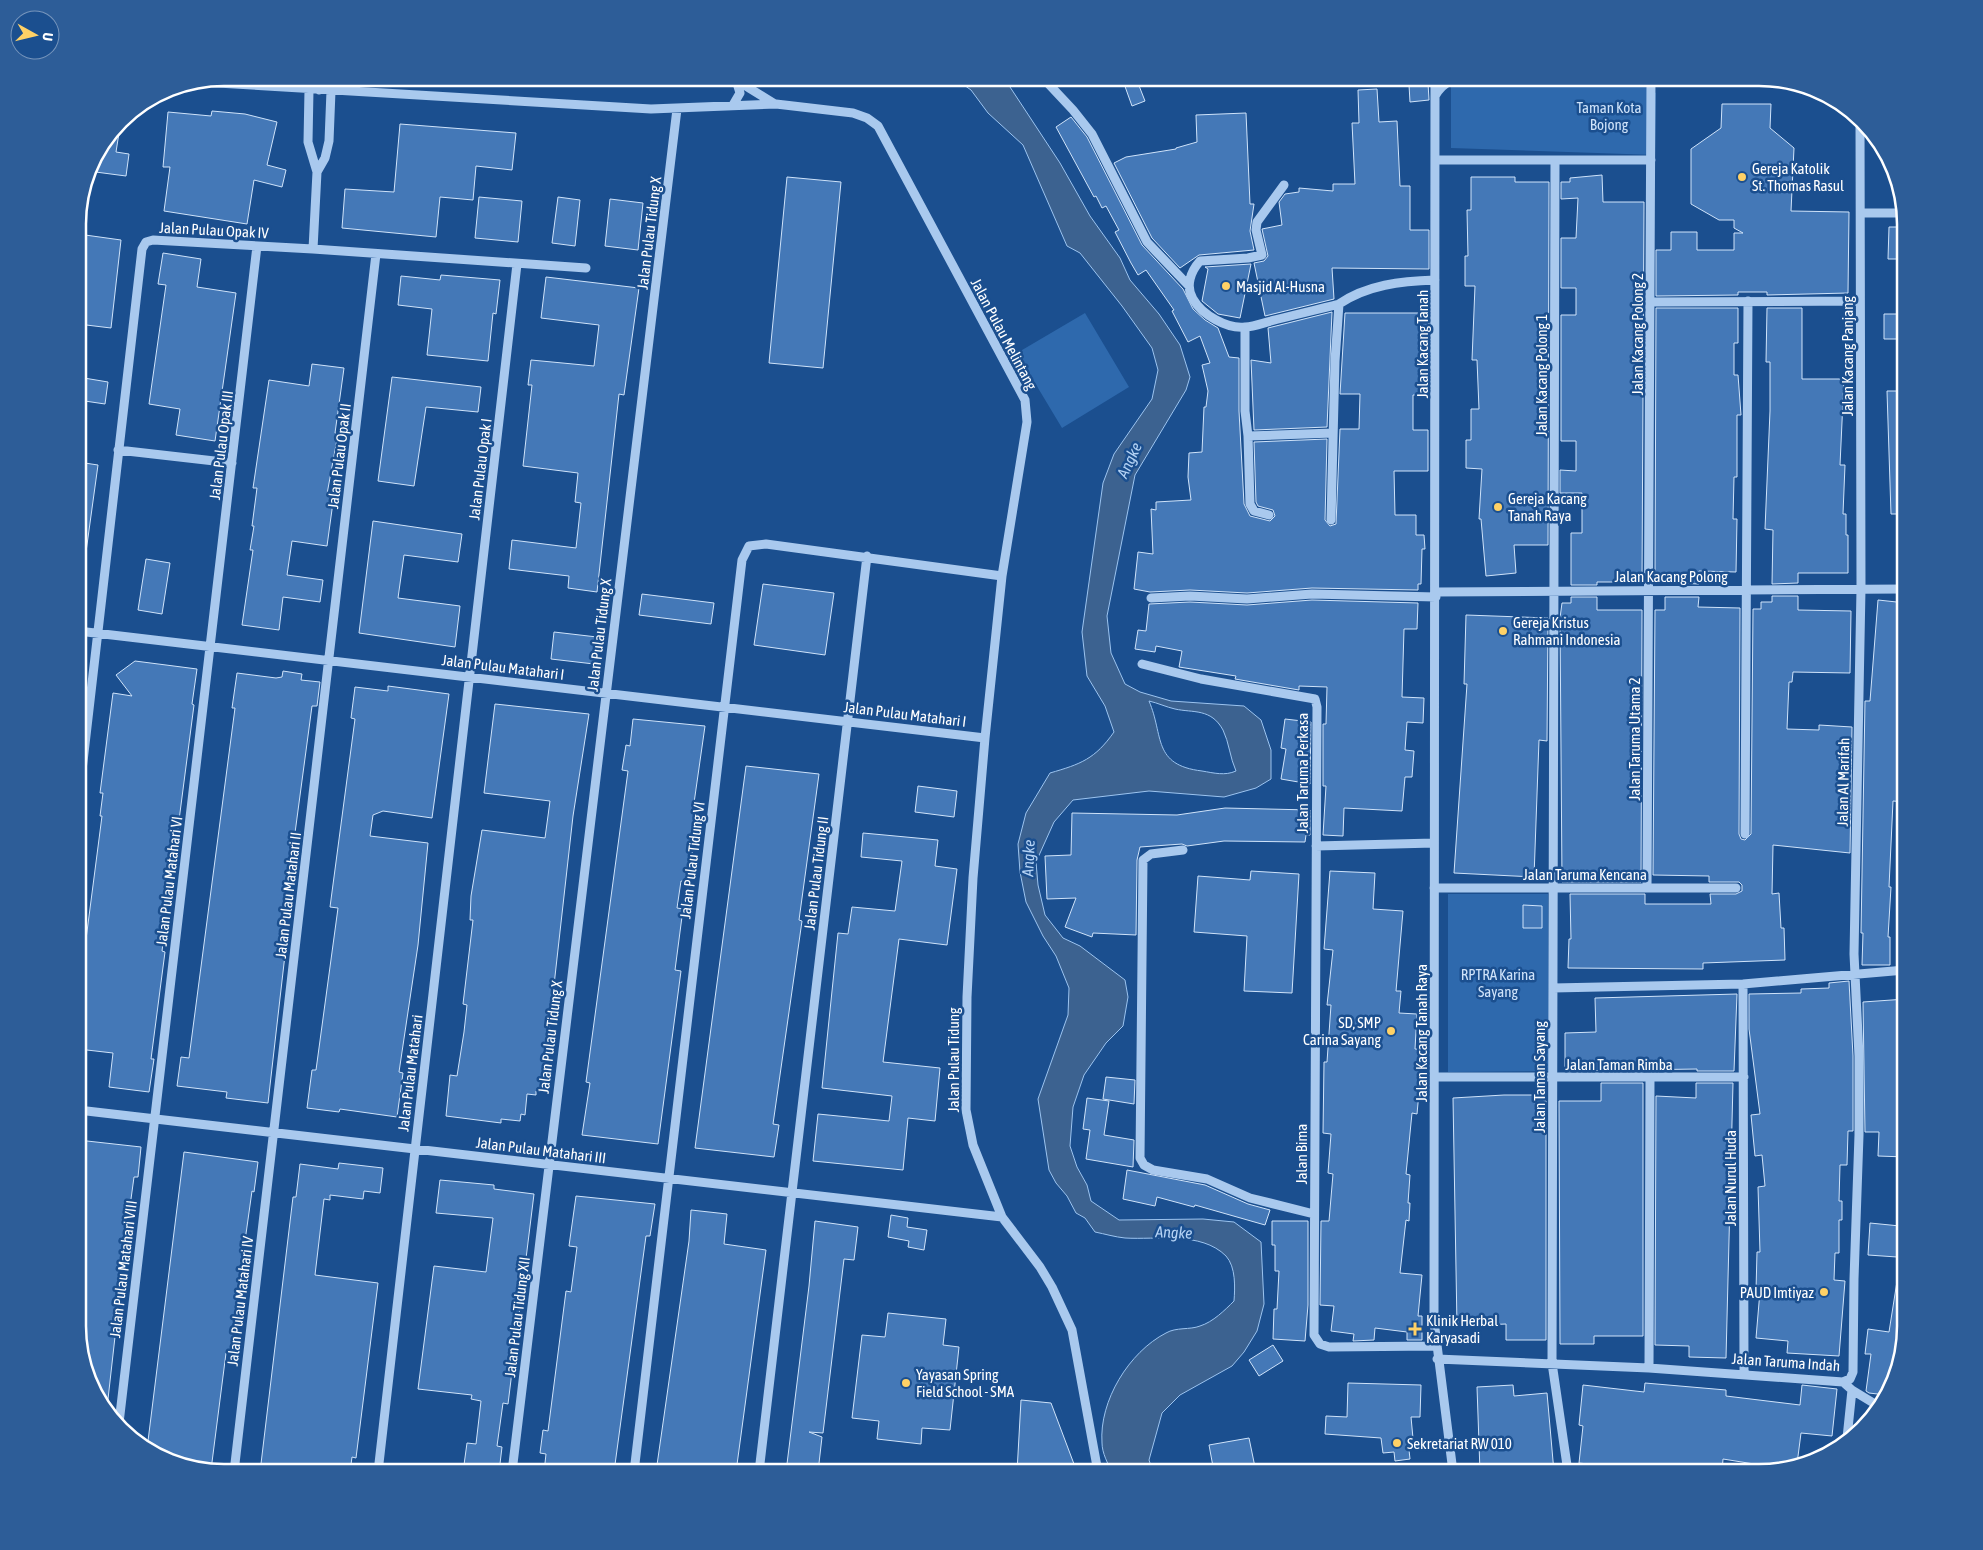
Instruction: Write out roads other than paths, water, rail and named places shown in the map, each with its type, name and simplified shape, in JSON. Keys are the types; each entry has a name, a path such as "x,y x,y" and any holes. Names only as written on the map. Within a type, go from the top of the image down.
{"street":[{"path":"1051,86 1074,110 1092,134 1147,242 1189,286 1194,302 1214,319 1226,326 1245,328 1339,304 1352,296 1380,286 1435,280"},
{"name":"Jalan Kacang Tanah","path":"1435,86 1436,594"},
{"path":"1435,96 1440,86"},
{"name":"Jalan Kacang Polong 2","path":"1649,590 1651,86"},
{"name":"Jalan Pulau Melintang","path":"268,87 677,110 733,105 776,104 854,114 867,118 878,126 1025,400 1028,422 1002,576 985,738"},
{"path":"733,105 740,94 738,87"},
{"path":"747,87 776,104"},
{"path":"309,90 308,142 317,172 313,249"},
{"path":"317,172 329,141 331,91"},
{"name":"Jalan Pulau Tidung X","path":"548,1164 677,110"},
{"name":"Jalan Kacang Panjang","path":"1860,130 1861,589"},
{"path":"1435,160 1651,160"},
{"name":"Jalan Kacang Polong 1","path":"1554,591 1555,160"},
{"path":"1189,286 1195,267 1200,261 1248,258 1262,254 1256,230 1258,222 1284,185"},
{"path":"1861,213 1896,213"},
{"name":"Jalan Pulau Opak IV","path":"87,724 142,249 146,242 153,240 313,249 586,268"},
{"name":"Jalan Pulau Opak III","path":"211,647 258,246"},
{"name":"Jalan Pulau Opak II","path":"329,661 376,254"},
{"name":"Jalan Pulau Opak I","path":"470,677 517,264"},
{"path":"1745,834 1748,300"},
{"path":"1650,302 1748,300 1860,301"},
{"path":"1331,520 1339,304"},
{"path":"1245,328 1245,411 1251,509 1269,515"},
{"path":"1248,436 1333,432"},
{"path":"118,450 232,463"},
{"name":"Jalan Pulau Tidung VI","path":"635,1464 667,1178 742,560 749,546 766,544 868,556"},
{"path":"868,556 1002,576"},
{"name":"Jalan Pulau Tidung II","path":"760,1464 868,556"},
{"name":"Jalan Kacang Polong","path":"1150,598 1184,596 1247,599 1312,594 1897,588"},
{"name":"Jalan Al Marifah","path":"1855,976 1861,589"},
{"name":"Jalan Taruma Utama 2","path":"1647,888 1649,590"},
{"name":"Jalan Taman Sayang","path":"1554,591 1552,1363 1567,1464"},
{"name":"Jalan Kacang Tanah Raya","path":"1436,594 1434,843 1435,1346 1452,1464"},
{"name":"Jalan Pulau Matahari I","path":"87,632 985,738"},
{"name":"Jalan Pulau Matahari VI","path":"155,1119 211,647"},
{"name":"Jalan Pulau Matahari II","path":"274,1132 329,661"},
{"name":"Jalan Taruma Perkasa","path":"1142,664 1201,678 1315,699 1317,707 1316,846 1434,843"},
{"name":"Jalan Pulau Matahari","path":"379,1464 470,677"},
{"name":"Jalan Pulau Tidung","path":"985,738 968,958 966,1110 973,1145 1002,1217 1052,1286 1072,1330 1097,1464"},
{"name":"Jalan Bima","path":"1316,846 1314,1335 1320,1344 1330,1347 1435,1346"},
{"path":"1183,850 1151,854 1143,860 1140,1158 1144,1165 1153,1170 1207,1179 1250,1198 1314,1214"},
{"name":"Jalan Taruma Kencana","path":"1434,888 1736,888"},
{"path":"1553,988 1743,984 1897,971"},
{"name":"Jalan Taruma Indah","path":"1437,1359 1744,1373 1843,1382 1850,1379 1854,1367 1854,1279 1860,1135 1855,976"},
{"name":"Jalan Nurul Huda","path":"1743,984 1744,1373"},
{"name":"Jalan Taman Rimba","path":"1435,1077 1744,1077"},
{"path":"1649,1368 1650,1077"},
{"name":"Jalan Pulau Matahari III","path":"87,1111 1002,1217"},
{"name":"Jalan Pulau Matahari VIII","path":"120,1415 155,1119"},
{"name":"Jalan Pulau Matahari IV","path":"235,1464 274,1132"},
{"name":"Jalan Pulau Tidung XII","path":"513,1464 548,1164"},
{"path":"1843,1382 1874,1403"},
{"path":"1848,1432 1852,1390"}],"water":[{"name":"Angke","path":"1010,86 1060,163 1090,216 1120,258 1130,280 1159,314 1180,345 1190,377 1186,390 1135,475 1107,616 1111,653 1125,684 1140,692 1171,701 1244,706 1261,720 1271,750 1271,779 1256,788 1224,797 1149,791 1073,800 1054,822 1036,862 1038,885 1045,915 1063,938 1080,946 1125,980 1128,997 1123,1026 1106,1043 1084,1075 1073,1107 1070,1146 1077,1167 1087,1185 1091,1201 1119,1220 1203,1219 1234,1222 1261,1242 1264,1304 1257,1331 1244,1352 1232,1366 1180,1395 1162,1413 1149,1460 1150,1464 1108,1464 1102,1447 1102,1427 1111,1395 1129,1365 1153,1341 1170,1331 1196,1327 1210,1322 1234,1301 1235,1284 1232,1266 1226,1256 1216,1248 1204,1243 1178,1238 1125,1238 1095,1232 1085,1218 1076,1213 1049,1170 1038,1099 1068,1015 1069,988 1056,956 1043,936 1026,902 1020,872 1018,844 1026,813 1050,773 1070,767 1094,754 1114,732 1105,706 1087,676 1082,632 1103,483 1114,454 1152,399 1158,370 1152,348 1122,306 1080,253 1067,246 1023,145 988,113 971,90 966,87","holes":["1149,701 1175,709 1201,713 1213,718 1218,723 1225,735 1236,771 1224,774 1186,768 1167,755 1162,747"]}],"place":[{"name":"Gereja Katolik St. Thomas Rasul","path":"1742,177"},
{"name":"Masjid Al-Husna","path":"1226,286"},
{"name":"Gereja Kacang Tanah Raya","path":"1498,507"},
{"name":"Gereja Kristus Rahmani Indonesia","path":"1503,631"},
{"name":"SD, SMP Carina Sayang","path":"1391,1031"},
{"name":"PAUD Imtiyaz","path":"1824,1292"},
{"name":"Klinik Herbal Karyasadi","path":"1415,1329"},
{"name":"Yayasan Spring Field School - SMA","path":"906,1383"},
{"name":"Sekretariat RW 010","path":"1397,1443"}],"park label":[{"name":"Taman Kota Bojong","path":"1609,116"},
{"name":"RPTRA Karina Sayang","path":"1498,982"}]}
